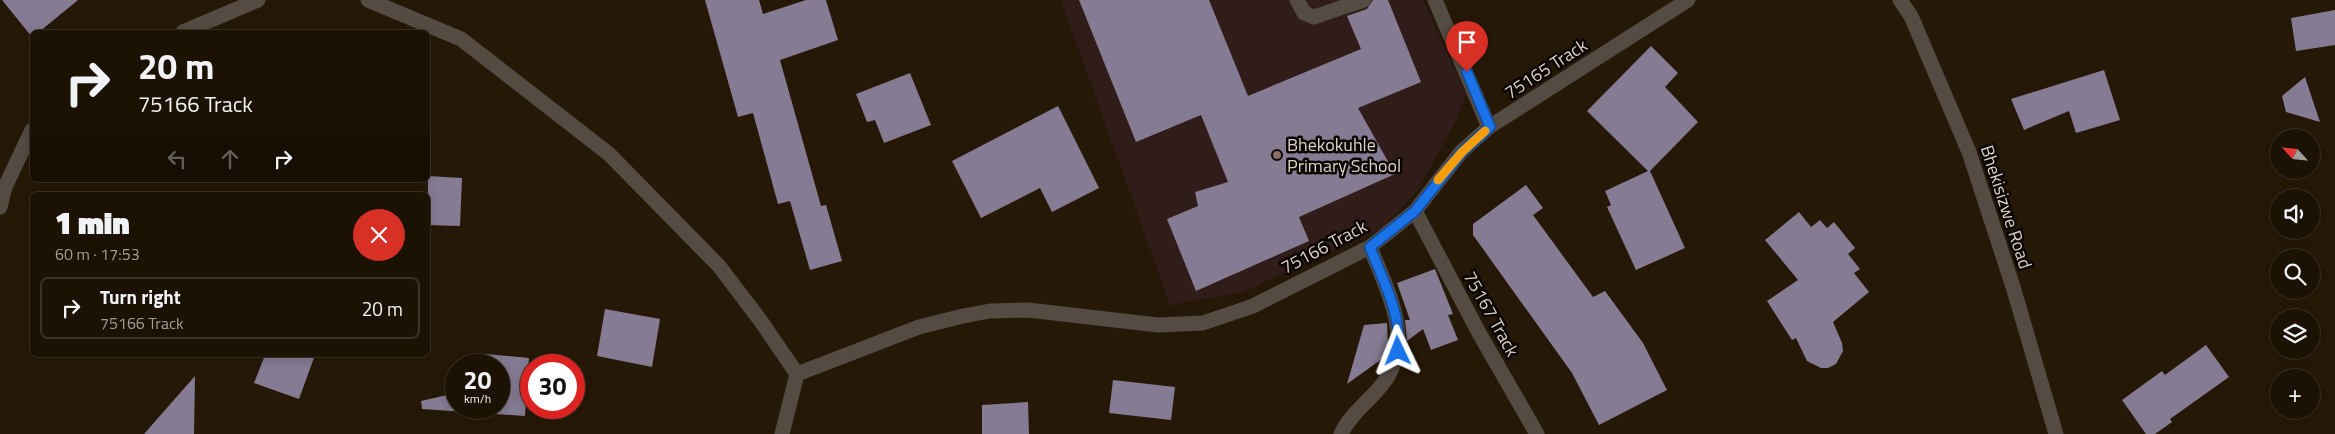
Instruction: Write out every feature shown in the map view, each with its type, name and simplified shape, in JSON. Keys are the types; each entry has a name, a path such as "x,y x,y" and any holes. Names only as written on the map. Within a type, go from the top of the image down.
{"street":[{"path":"189,30 258,0"},
{"path":"368,0 461,40 609,154 719,266 760,320 797,374 782,434"},
{"path":"1297,0 1304,13 1314,17 1364,0"},
{"name":"75165 Track","path":"1435,0 1490,127 1688,0"},
{"name":"Bhekisizwe Road","path":"1900,0 1911,16 1969,152 2014,290 2056,434"},
{"name":"75166 Track","path":"797,374 920,327 990,311 1028,310 1167,325 1203,323 1252,306 1370,247 1415,211 1462,152 1490,127"},
{"path":"0,207 6,187 30,133"},
{"name":"75167 Track","path":"1415,211 1479,333 1537,434"},
{"path":"1341,434 1387,378 1398,351 1399,339 1392,301 1370,247"}],"shaded area":[{"name":"Bhekokuhle Primary School","path":"1061,0 1423,0 1466,94 1457,119 1417,191 1382,229 1242,292 1170,305"}],"building":[{"path":"2,0 78,0 41,30 30,30 30,35"},
{"path":"705,0 759,0 763,14 806,0 826,0 838,40 780,60 821,206 826,205 842,261 810,270 790,201 778,204 753,113 738,117"},
{"path":"1079,0 1209,0 1248,96 1361,49 1347,16 1367,9 1373,0 1388,0 1421,82 1358,108 1395,174 1299,217 1309,241 1196,291 1167,219 1198,206 1195,192 1228,182 1201,115 1136,142"},
{"path":"2335,10 2335,45 2296,51 2291,18"},
{"path":"1651,46 1678,73 1665,87 1698,122 1650,171 1685,248 1636,270 1607,207 1611,205 1605,191 1648,171 1587,111"},
{"path":"2104,70 2120,120 2076,133 2069,111 2024,130 2011,99"},
{"path":"910,73 931,125 884,143 875,120 867,122 856,94"},
{"path":"2305,77 2320,122 2286,112 2282,96"},
{"path":"1058,106 1099,188 1052,212 1040,188 981,218 952,161"},
{"path":"430,176 462,178 460,226 430,225 430,192 428,192"},
{"path":"1526,185 1543,208 1533,215 1593,297 1605,291 1643,343 1667,390 1599,425 1572,373 1473,235 1473,224"},
{"path":"1799,212 1811,227 1820,220 1827,228 1834,222 1855,248 1848,254 1860,269 1854,273 1869,292 1833,322 1842,343 1843,351 1836,364 1828,368 1821,368 1807,361 1796,338 1792,340 1767,301 1798,280 1765,240"},
{"path":"1435,269 1453,314 1448,315 1458,340 1431,350 1423,329 1407,341 1405,320 1410,320 1397,283"},
{"path":"605,309 660,319 652,367 597,356"},
{"path":"1387,323 1388,344 1386,356 1347,384 1364,325"},
{"path":"2206,345 2229,377 2170,419 2172,422 2155,434 2146,434 2122,400 2162,371 2165,375"},
{"path":"510,356 520,357 520,416 510,415"},
{"path":"264,357 314,357 299,399 254,383"},
{"path":"195,376 194,434 144,434"},
{"path":"1113,380 1175,387 1171,420 1109,413"},
{"path":"445,396 445,411 422,409 421,401"},
{"path":"1028,402 1029,434 982,434 982,405"}],"slow traffic":[{"path":"1438,180 1462,152 1485,131"}],"place":[{"name":"Bhekokuhle Primary School","path":"1277,155"}],"route":[{"path":"1398,351 1399,339 1392,301 1370,247 1415,211 1462,152 1490,127 1467,72"}]}
